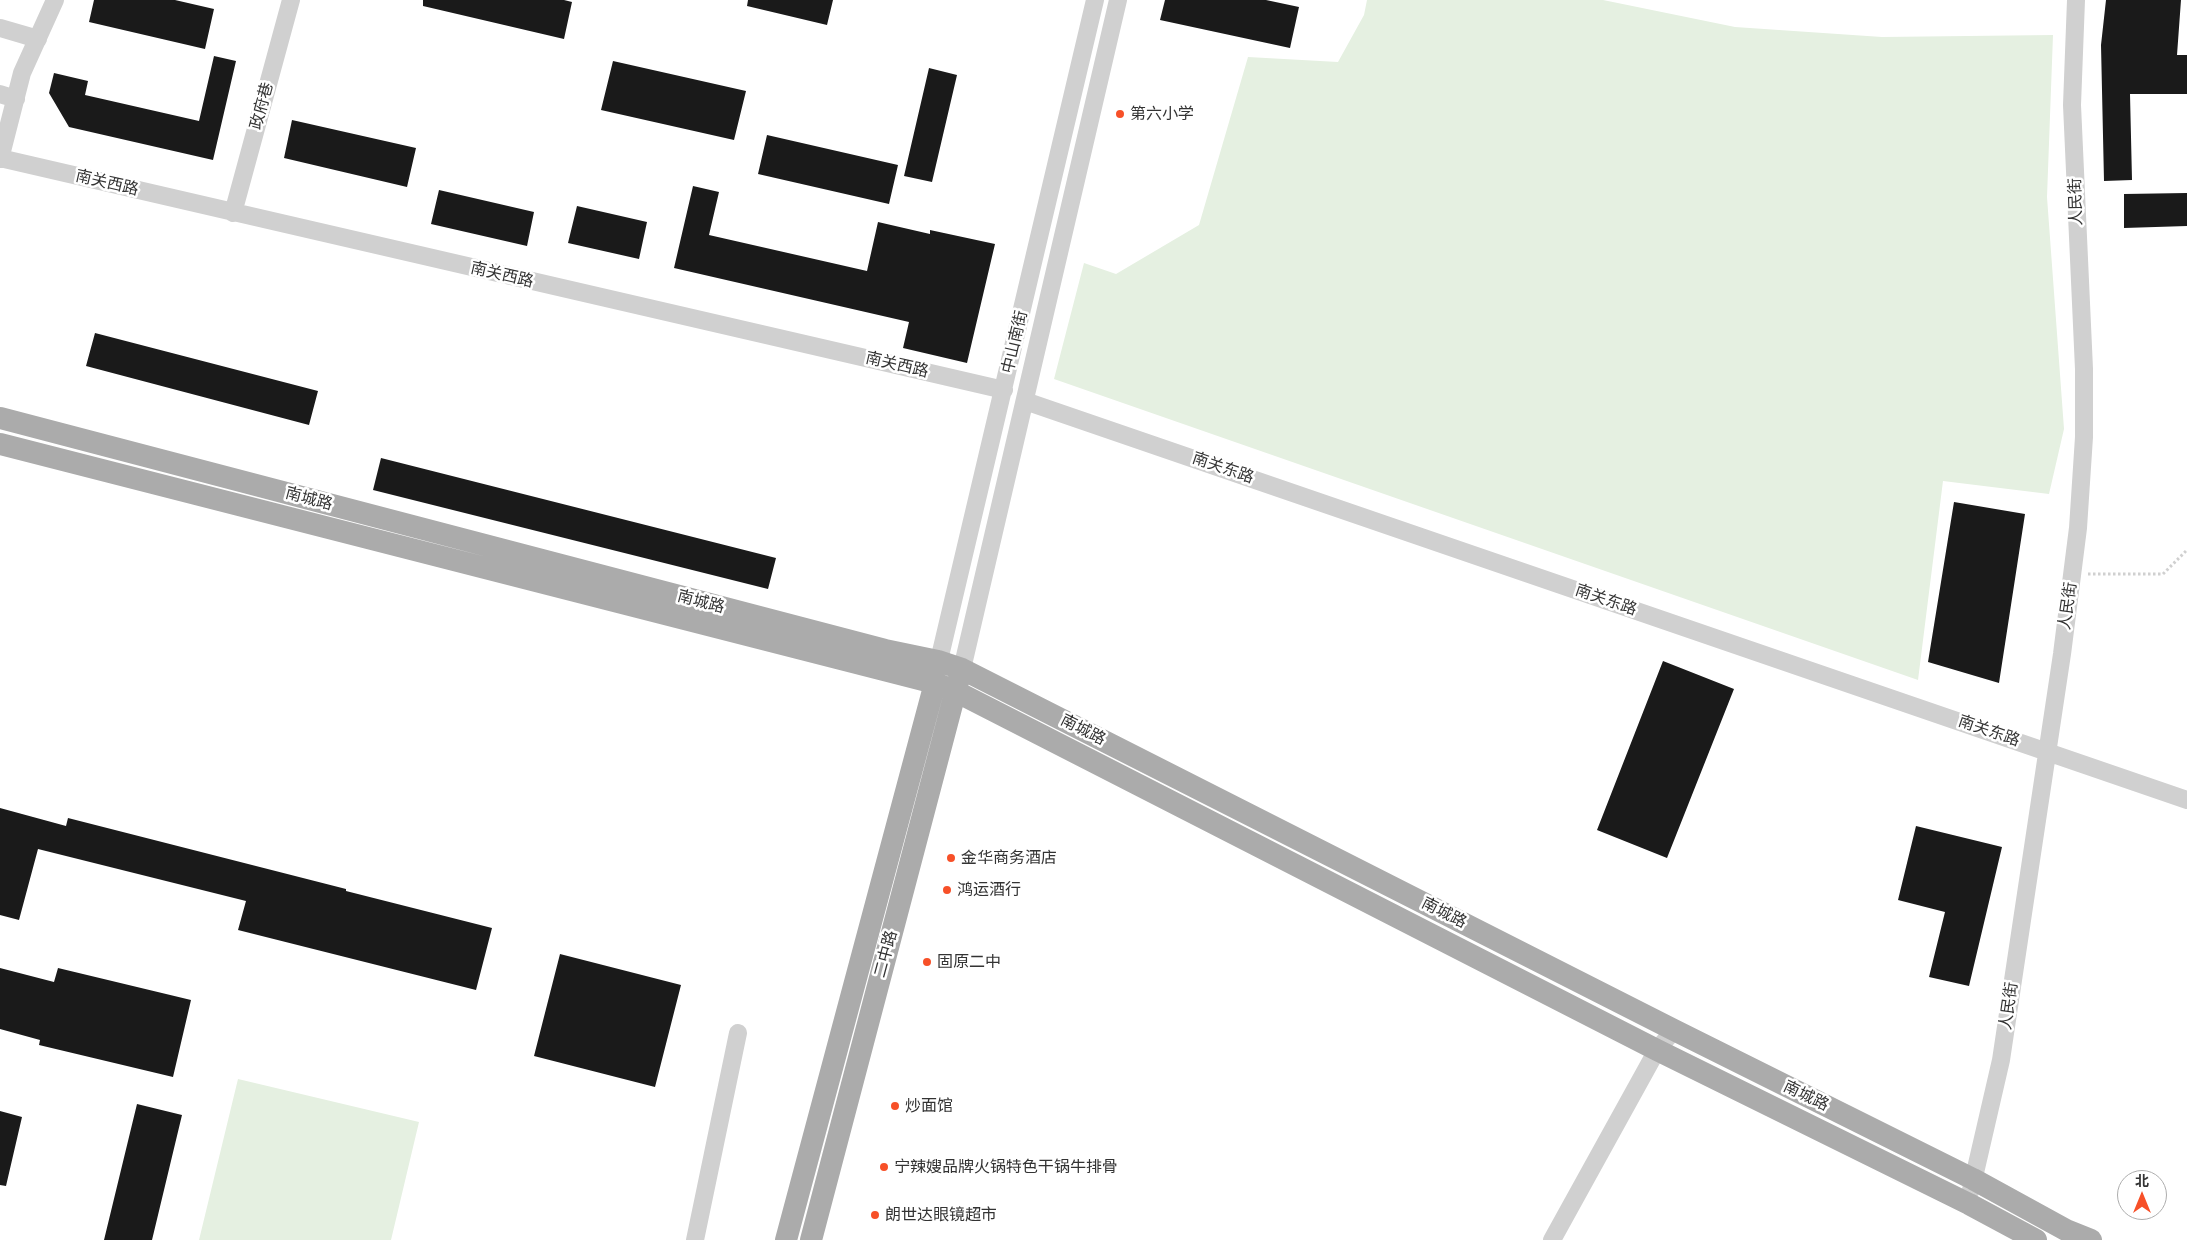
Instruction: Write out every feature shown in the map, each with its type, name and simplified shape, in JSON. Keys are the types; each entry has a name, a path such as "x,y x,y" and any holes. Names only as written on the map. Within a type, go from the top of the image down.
{"main road":[{"name":"南城路","path":"0,418 885,650 938,661 962,669 1674,1030 1973,1179 2066,1230 2087,1239"},
{"name":"南城路","path":"0,444 934,683 956,691 1657,1050 1969,1204 2036,1240"},
{"name":"二中路","path":"811,1240 962,669"},
{"name":"二中路","path":"786,1240 934,683"}],"street":[{"path":"0,159 8,97 22,73 55,0"},
{"name":"政府巷","path":"233,213 291,0"},
{"name":"中山南街","path":"934,683 1095,0"},
{"name":"中山南街","path":"962,669 1118,0"},
{"name":"人民街","path":"1969,1204 1973,1179 2001,1060 2078,528 2084,436 2084,369 2072,105 2076,0"},
{"path":"0,28 38,39"},
{"name":"南关西路","path":"0,159 1004,390"},
{"name":"南关东路","path":"1025,400 2187,800"},
{"path":"1552,1240 1657,1050 1674,1030"},
{"path":"695,1240 738,1032"}],"path":[{"path":"2072,574 2163,574 2187,550"}],"green space":[{"path":"1367,0 1603,0 1735,27 1882,37 2053,35 2047,197 2064,429 2049,494 1943,481 1918,680 1054,379 1084,263 1116,274 1199,225 1248,57 1338,62 1364,15"},
{"path":"238,1079 419,1122 391,1240 199,1240"}],"building":[{"path":"94,0 175,0 214,9 205,49 89,22"},
{"path":"423,0 564,0 572,2 564,39 423,6"},
{"path":"748,0 833,0 827,25 747,6"},
{"path":"1165,0 1266,0 1299,7 1290,48 1160,20"},
{"path":"2106,0 2181,0 2177,55 2187,55 2187,94 2130,94 2132,180 2104,181 2101,45"},
{"path":"214,56 236,61 213,160 69,127 49,93 54,73 88,81 85,95 199,121"},
{"path":"613,61 746,91 734,140 601,110"},
{"path":"929,68 957,75 932,182 904,176"},
{"path":"292,120 416,148 407,187 284,158"},
{"path":"767,135 898,165 889,204 758,174"},
{"path":"693,186 719,192 709,235 867,271 878,222 930,234 930,230 995,244 967,363 903,348 909,322 674,268"},
{"path":"439,190 534,212 527,246 431,224"},
{"path":"2187,193 2187,226 2124,228 2124,194"},
{"path":"577,206 647,222 639,259 568,243"},
{"path":"95,333 318,391 309,425 86,366"},
{"path":"381,458 776,558 768,589 373,490"},
{"path":"1954,502 2025,514 1999,683 1928,662"},
{"path":"1663,661 1734,689 1667,858 1597,830"},
{"path":"0,808 66,826 68,818 492,928 476,990 238,930 246,901 38,849 19,920 0,915"},
{"path":"1916,826 2002,847 1969,986 1929,977 1945,912 1898,900"},
{"path":"560,954 681,985 655,1087 534,1056"},
{"path":"0,968 54,982 58,968 191,1000 173,1077 39,1045 40,1040 0,1029"},
{"path":"137,1104 182,1115 152,1240 104,1240"},
{"path":"0,1111 22,1117 6,1186 0,1185"}],"place":[{"name":"第六小学","path":"1120,114"},
{"name":"金华商务酒店","path":"951,858"},
{"name":"鸿运酒行","path":"947,890"},
{"name":"固原二中","path":"927,962"},
{"name":"炒面馆","path":"895,1106"},
{"name":"宁辣嫂品牌火锅特色干锅牛排骨","path":"884,1167"},
{"name":"朗世达眼镜超市","path":"875,1215"}]}
